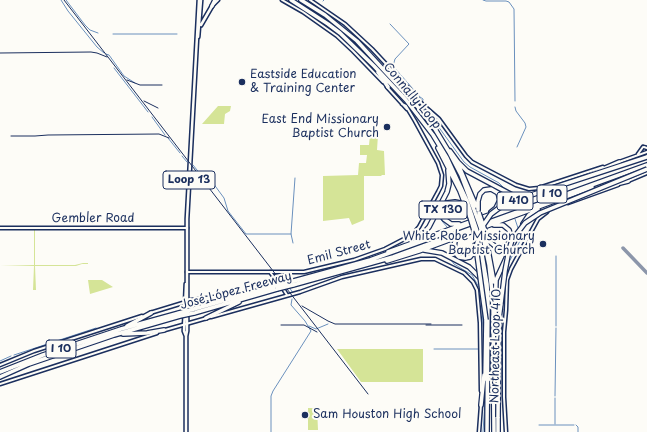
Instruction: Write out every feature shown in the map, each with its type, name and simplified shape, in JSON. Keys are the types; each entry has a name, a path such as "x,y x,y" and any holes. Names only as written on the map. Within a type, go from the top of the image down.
{"highway":[{"name":"Loop 13","path":"212,6 215,0"},
{"name":"Connally Loop","path":"301,0 341,28 375,60 417,106 435,129 461,175 474,214"},
{"name":"Connally Loop","path":"292,1 340,33 396,89 426,126 439,145 474,214 482,232 491,283 494,432"},
{"path":"375,60 409,89"},
{"path":"371,63 388,87"},
{"path":"426,126 460,191 474,214"},
{"path":"435,129 467,171 514,196 521,198 537,197"},
{"path":"453,154 465,178 474,214"},
{"name":"I 10","path":"628,166 647,158"},
{"name":"I 410","path":"486,354 486,320 476,247 482,227 491,214 498,208 510,202 647,158"},
{"path":"563,188 619,162"},
{"path":"370,260 419,238 429,227 444,199 449,184 447,165"},
{"name":"TX 130","path":"488,362 481,259 482,232 474,214 463,206 455,202 447,203 444,207 444,219 449,223 455,224 468,222 484,216 537,197 628,166"},
{"name":"José López Freeway","path":"292,284 370,260 628,166"},
{"path":"498,432 499,319 508,250 512,240 525,222 540,213 646,167"},
{"name":"I 10","path":"627,172 646,167"},
{"path":"493,326 496,309 495,284 499,271 529,215 536,209 627,172"},
{"name":"José López Freeway","path":"1,372 43,355 121,329 361,267 627,172"},
{"path":"570,196 628,181"},
{"path":"474,214 478,197 482,191 489,189 496,191 500,197 498,205 484,216"},
{"path":"361,267 396,259 461,236 482,232 552,203"},
{"path":"411,242 468,222"},
{"path":"461,236 456,241 454,248 456,255 465,258 470,257 474,252 476,241 482,232 495,224 503,225 509,230 511,237 508,244 503,247 498,247 490,242 482,232"},
{"path":"482,232 492,267 495,291"},
{"name":"Connally Loop","path":"482,232 488,290 487,432"},
{"path":"419,251 429,250 440,252 469,267 480,278 484,286"},
{"path":"186,302 251,295"},
{"path":"206,318 251,295"},
{"path":"188,296 190,299 194,300"},
{"path":"121,329 151,313"},
{"name":"José López Freeway","path":"0,377 29,364 179,314"},
{"path":"114,335 147,333 164,330"},
{"path":"481,405 486,354"},
{"path":"486,354 487,432"}],"main road":[{"name":"Loop 13","path":"198,39 200,27 200,0"},
{"name":"Loop 13","path":"186,432 187,228 200,0"},
{"path":"212,6 218,0"},
{"path":"282,0 309,16 337,36 388,87"},
{"path":"310,0 345,24 372,49 423,105 439,119 472,162 516,185 523,188 534,189 557,183 647,152"},
{"name":"Loop 13","path":"200,27 203,19 212,6"},
{"name":"Emil Street","path":"186,272 301,272 345,263 398,243 412,235 419,228 441,186 442,174 438,163 409,111 388,87"},
{"path":"637,156 643,147 647,148"},
{"path":"628,181 647,175"},
{"name":"Northeast Loop 410","path":"506,432 504,397 504,332 507,280 511,268 538,219 551,209 628,181"},
{"name":"Gembler Road","path":"0,228 187,228"},
{"path":"0,384 186,323 288,296 342,277 425,258 431,258 442,261 464,273 474,282 477,294 480,323 481,405 479,432"},
{"path":"270,272 288,296"},
{"path":"273,276 275,272"},
{"name":"Loop 13","path":"186,281 188,296 186,302"},
{"path":"0,365 34,351 186,302"}],"green space":[{"path":"218,106 231,106 230,111 225,114 224,124 202,124"},
{"path":"370,135 378,135 377,150 384,151 385,175 364,176 364,220 352,225 349,218 323,221 323,176 358,175 359,163 366,163 367,155 360,155 360,145 369,145"},
{"path":"34,230 35,265 88,264 76,266 35,266 36,290 33,290 34,266 0,265 34,265"},
{"path":"88,280 102,280 113,287 90,294"},
{"path":"337,349 423,349 423,382 361,382"},
{"path":"308,408 317,408 318,430 308,430"}],"waterway":[{"path":"61,0 97,47 104,53"},
{"path":"66,0 85,25 90,30 98,33"},
{"path":"483,0 506,1 509,2 514,9 515,101"},
{"path":"390,24 409,44 395,59 393,66 423,100"},
{"path":"113,34 177,34"},
{"path":"106,54 109,55 124,76 135,83"},
{"path":"114,68 148,112"},
{"path":"409,94 435,122 464,162 470,167 499,183 504,188"},
{"path":"515,107 526,127 517,147"},
{"path":"152,117 165,135"},
{"path":"168,138 180,153"},
{"path":"182,156 187,162"},
{"path":"193,165 201,175"},
{"path":"202,177 210,179 224,198 228,211 246,234 291,234"},
{"path":"293,243 291,234 295,178"},
{"path":"505,194 508,201"},
{"path":"424,212 428,205"},
{"path":"430,210 434,213"},
{"path":"437,215 447,227"},
{"path":"515,219 518,228"},
{"path":"508,264 521,239 521,234"},
{"path":"451,255 452,242"},
{"path":"556,256 556,326"},
{"path":"451,260 454,264 472,275 480,289"},
{"path":"285,274 285,281"},
{"path":"501,290 503,274"},
{"path":"289,287 293,293"},
{"path":"481,298 484,335"},
{"path":"271,432 271,396 311,331 305,321 291,305 292,299"},
{"path":"309,326 316,329 328,324"},
{"path":"14,355 96,328"},
{"path":"555,396 556,328"},
{"path":"434,349 479,349"},
{"path":"0,361 11,356"},
{"path":"483,432 485,381"},
{"path":"555,398 555,424"},
{"path":"500,415 500,432"},
{"path":"539,425 574,425"},
{"path":"576,425 578,427 578,432"}],"taxiway":[{"path":"623,248 647,273"}],"railway":[{"path":"64,0 368,394"},
{"path":"0,53 91,52 107,57"},
{"path":"127,80 140,85 162,85"},
{"path":"144,101 158,108"},
{"path":"11,136 159,134 169,138"},
{"path":"302,306 335,324 431,324"},
{"path":"281,325 304,325 317,332"},
{"path":"426,325 462,325"}],"place":[{"name":"Eastside Education & Training Center","path":"242,82"},
{"name":"East End Missionary Baptist Church","path":"387,127"},
{"name":"White Robe Missionary Baptist Church","path":"543,244"},
{"name":"Sam Houston High School","path":"305,415"}]}
